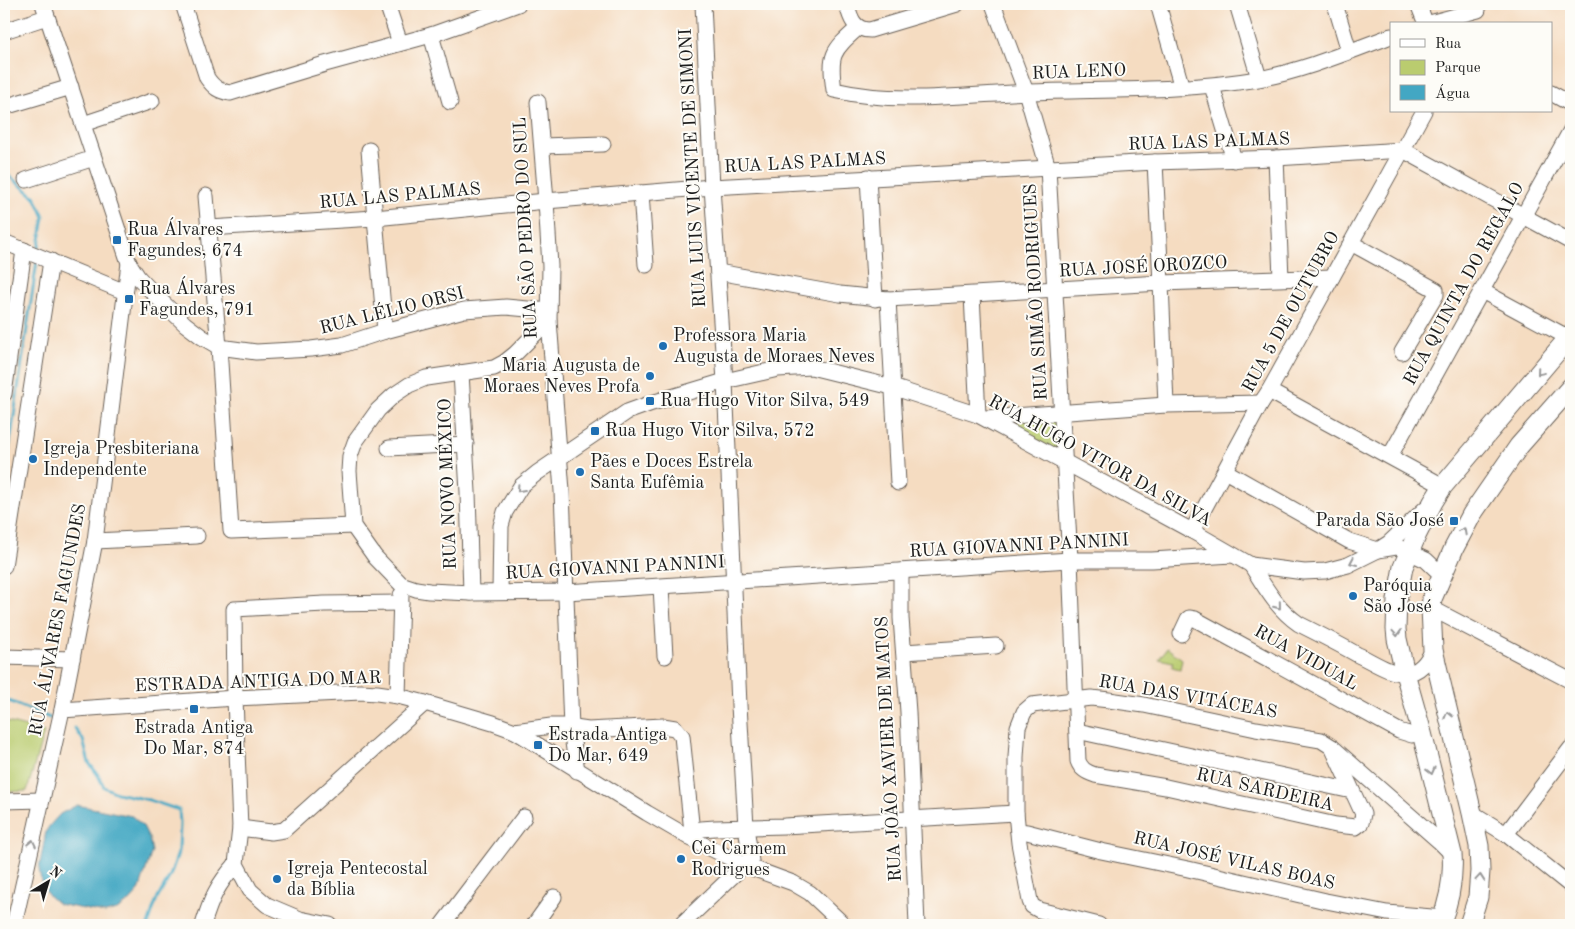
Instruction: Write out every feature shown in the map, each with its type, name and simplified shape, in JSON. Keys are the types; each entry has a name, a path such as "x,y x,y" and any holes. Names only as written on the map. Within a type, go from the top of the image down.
{"main road":[{"path":"1442,922 1452,888 1452,854 1397,639 1397,600 1403,567 1433,502 1443,486 1570,336"},
{"path":"1469,925 1478,897 1484,831 1472,813 1433,650 1432,599 1472,514 1519,446 1571,387"}],"street":[{"path":"183,4 207,78 221,92 230,93 325,64 431,35 518,4"},
{"path":"388,4 400,43"},
{"name":"RUA LUIS VICENTE DE SIMONI","path":"703,4 712,187 725,381 748,867"},
{"path":"847,4 850,17 858,28 863,30 870,30 957,4"},
{"name":"RUA SIMÃO RODRIGUES","path":"993,4 1026,92 1048,168 1070,560 1078,761 1080,766"},
{"path":"1158,4 1182,88"},
{"path":"1237,4 1259,78"},
{"path":"1335,4 1349,51"},
{"path":"1418,4 1425,22"},
{"path":"4,31 45,10"},
{"name":"RUA ÁLVARES FAGUNDES","path":"14,925 62,710 95,541 129,263 45,10"},
{"path":"1435,22 1477,13"},
{"name":"RUA LENO","path":"858,28 838,47 833,57 831,68 834,90 885,98 1212,86 1287,72 1390,36"},
{"path":"431,35 450,102"},
{"path":"1212,86 1234,160"},
{"path":"4,107 71,87"},
{"path":"1552,94 1571,104"},
{"path":"83,124 152,101"},
{"name":"RUA SÃO PEDRO DO SUL","path":"538,102 550,266 549,315 562,498 572,728 577,771"},
{"name":"RUA 5 DE OUTUBRO","path":"1192,531 1423,112"},
{"name":"RUA QUINTA DO REGALO","path":"1390,456 1571,130"},
{"path":"542,146 603,144"},
{"path":"369,150 385,331"},
{"path":"1403,150 1571,242"},
{"name":"RUA LAS PALMAS","path":"209,228 375,218 712,187 868,177 943,175 1403,150"},
{"path":"26,180 94,158"},
{"path":"1276,158 1281,278"},
{"path":"1155,162 1162,283 1166,405"},
{"path":"868,177 892,387 898,483"},
{"path":"641,193 646,265"},
{"path":"206,196 220,347 231,531 353,526"},
{"path":"4,242 125,292"},
{"path":"1351,243 1436,290 1436,295 1402,352"},
{"path":"4,394 26,250"},
{"path":"4,566 49,260"},
{"name":"RUA LÉLIO ORSI","path":"129,263 138,277 185,324 202,337 220,347 256,352 311,350 342,345 385,331 464,310 506,307 549,315"},
{"name":"RUA JOSÉ OROZCO","path":"718,272 840,294 881,299 1162,283 1332,277"},
{"path":"1482,291 1570,336"},
{"path":"972,295 982,416 1062,413 1166,405 1261,404"},
{"path":"398,696 401,584 375,557 353,526 348,471 354,442 378,410 394,395 409,385 426,378 494,368 515,354 549,315"},
{"name":"RUA HUGO VITOR DA SILVA","path":"500,592 501,526 505,512 521,486 537,473 559,460 627,412 652,402 725,381 778,369 811,366 892,387 982,416 1251,565 1304,572 1325,571 1348,565 1378,550 1399,534 1433,502"},
{"name":"RUA NOVO MÉXICO","path":"461,373 466,444 470,593"},
{"path":"1269,391 1443,486"},
{"path":"389,448 466,444"},
{"path":"1225,471 1349,541 1378,550"},
{"path":"95,541 197,536"},
{"name":"RUA HUGO VITOR DA SILVA","path":"1378,550 1396,547 1409,551 1426,560 1442,575"},
{"name":"RUA GIOVANNI PANNINI","path":"401,584 416,590 428,591 470,593 566,592 1070,560 1152,560 1232,555"},
{"path":"1251,565 1272,598 1288,617 1376,664 1405,674 1420,669 1433,650"},
{"name":"RUA JOÃO XAVIER DE MATOS","path":"901,570 901,618 917,925"},
{"path":"661,587 665,656"},
{"path":"330,925 282,919 250,890 236,864 240,828 234,609 324,604 400,603"},
{"path":"1431,608 1571,681"},
{"name":"RUA VIDUAL","path":"1181,634 1188,619 1195,619 1399,731 1412,735 1422,733"},
{"path":"904,652 996,646"},
{"path":"4,657 72,659"},
{"name":"ESTRADA ANTIGA DO MAR","path":"62,710 235,698 360,692 398,696 425,703 493,722 515,731 577,771 748,867 802,888 810,893 844,925"},
{"name":"RUA DAS VITÁCEAS","path":"1100,925 1044,912 1032,906 1027,893 1016,813 1017,733 1024,712 1030,706 1040,703 1091,698 1144,705 1321,740 1332,747 1452,854"},
{"path":"240,828 271,832 284,830 425,703"},
{"path":"515,731 551,726 588,730 663,726 675,728 682,736 691,835 701,829 715,828 746,828 1016,813"},
{"path":"1077,731 1352,790"},
{"name":"RUA SARDEIRA","path":"1080,766 1088,773 1095,775 1166,787 1356,828 1361,823 1363,814 1332,747"},
{"path":"1506,834 1571,748"},
{"path":"4,801 42,800"},
{"path":"442,925 524,816"},
{"name":"RUA JOSÉ VILAS BOAS","path":"1018,831 1326,901 1442,922"},
{"path":"1484,831 1506,834 1571,886"},
{"path":"203,925 222,879 236,864"},
{"path":"681,925 748,867"},
{"path":"534,925 554,897"}],"green space":[{"path":"1057,420 1057,448 1055,450 1004,422"},
{"path":"1167,648 1182,659 1180,669 1172,667 1173,662 1159,659"},
{"path":"4,721 44,732 27,791 4,792"}],"water":[{"path":"77,805 132,816 143,826 149,838 152,851 139,891 129,902 117,910 105,913 58,904 47,894 41,881 39,869 46,831 60,814"}],"waterway":[{"path":"4,172 35,197 44,217 38,252"},
{"path":"4,483 37,261"},
{"path":"4,699 50,718"},
{"path":"75,728 83,740 89,763 104,787 117,793 149,800 179,810 179,850 170,876 156,901 148,925"}],"place":[{"name":"Rua Álvares Fagundes, 674","path":"117,240"},
{"name":"Rua Álvares Fagundes, 791","path":"129,299"},
{"name":"Professora Maria Augusta de Moraes Neves","path":"663,346"},
{"name":"Maria Augusta de Moraes Neves Profa","path":"650,376"},
{"name":"Rua Hugo Vitor Silva, 549","path":"650,401"},
{"name":"Rua Hugo Vitor Silva, 572","path":"595,431"},
{"name":"Igreja Presbiteriana Independente","path":"33,459"},
{"name":"Pães e Doces Estrela Santa Eufêmia","path":"580,472"},
{"name":"Parada São José","path":"1454,521"},
{"name":"Paróquia São José","path":"1353,596"},
{"name":"Estrada Antiga Do Mar, 874","path":"194,709"},
{"name":"Estrada Antiga Do Mar, 649","path":"538,745"},
{"name":"Cei Carmem Rodrigues","path":"681,859"},
{"name":"Igreja Pentecostal da Bíblia","path":"277,879"}]}
